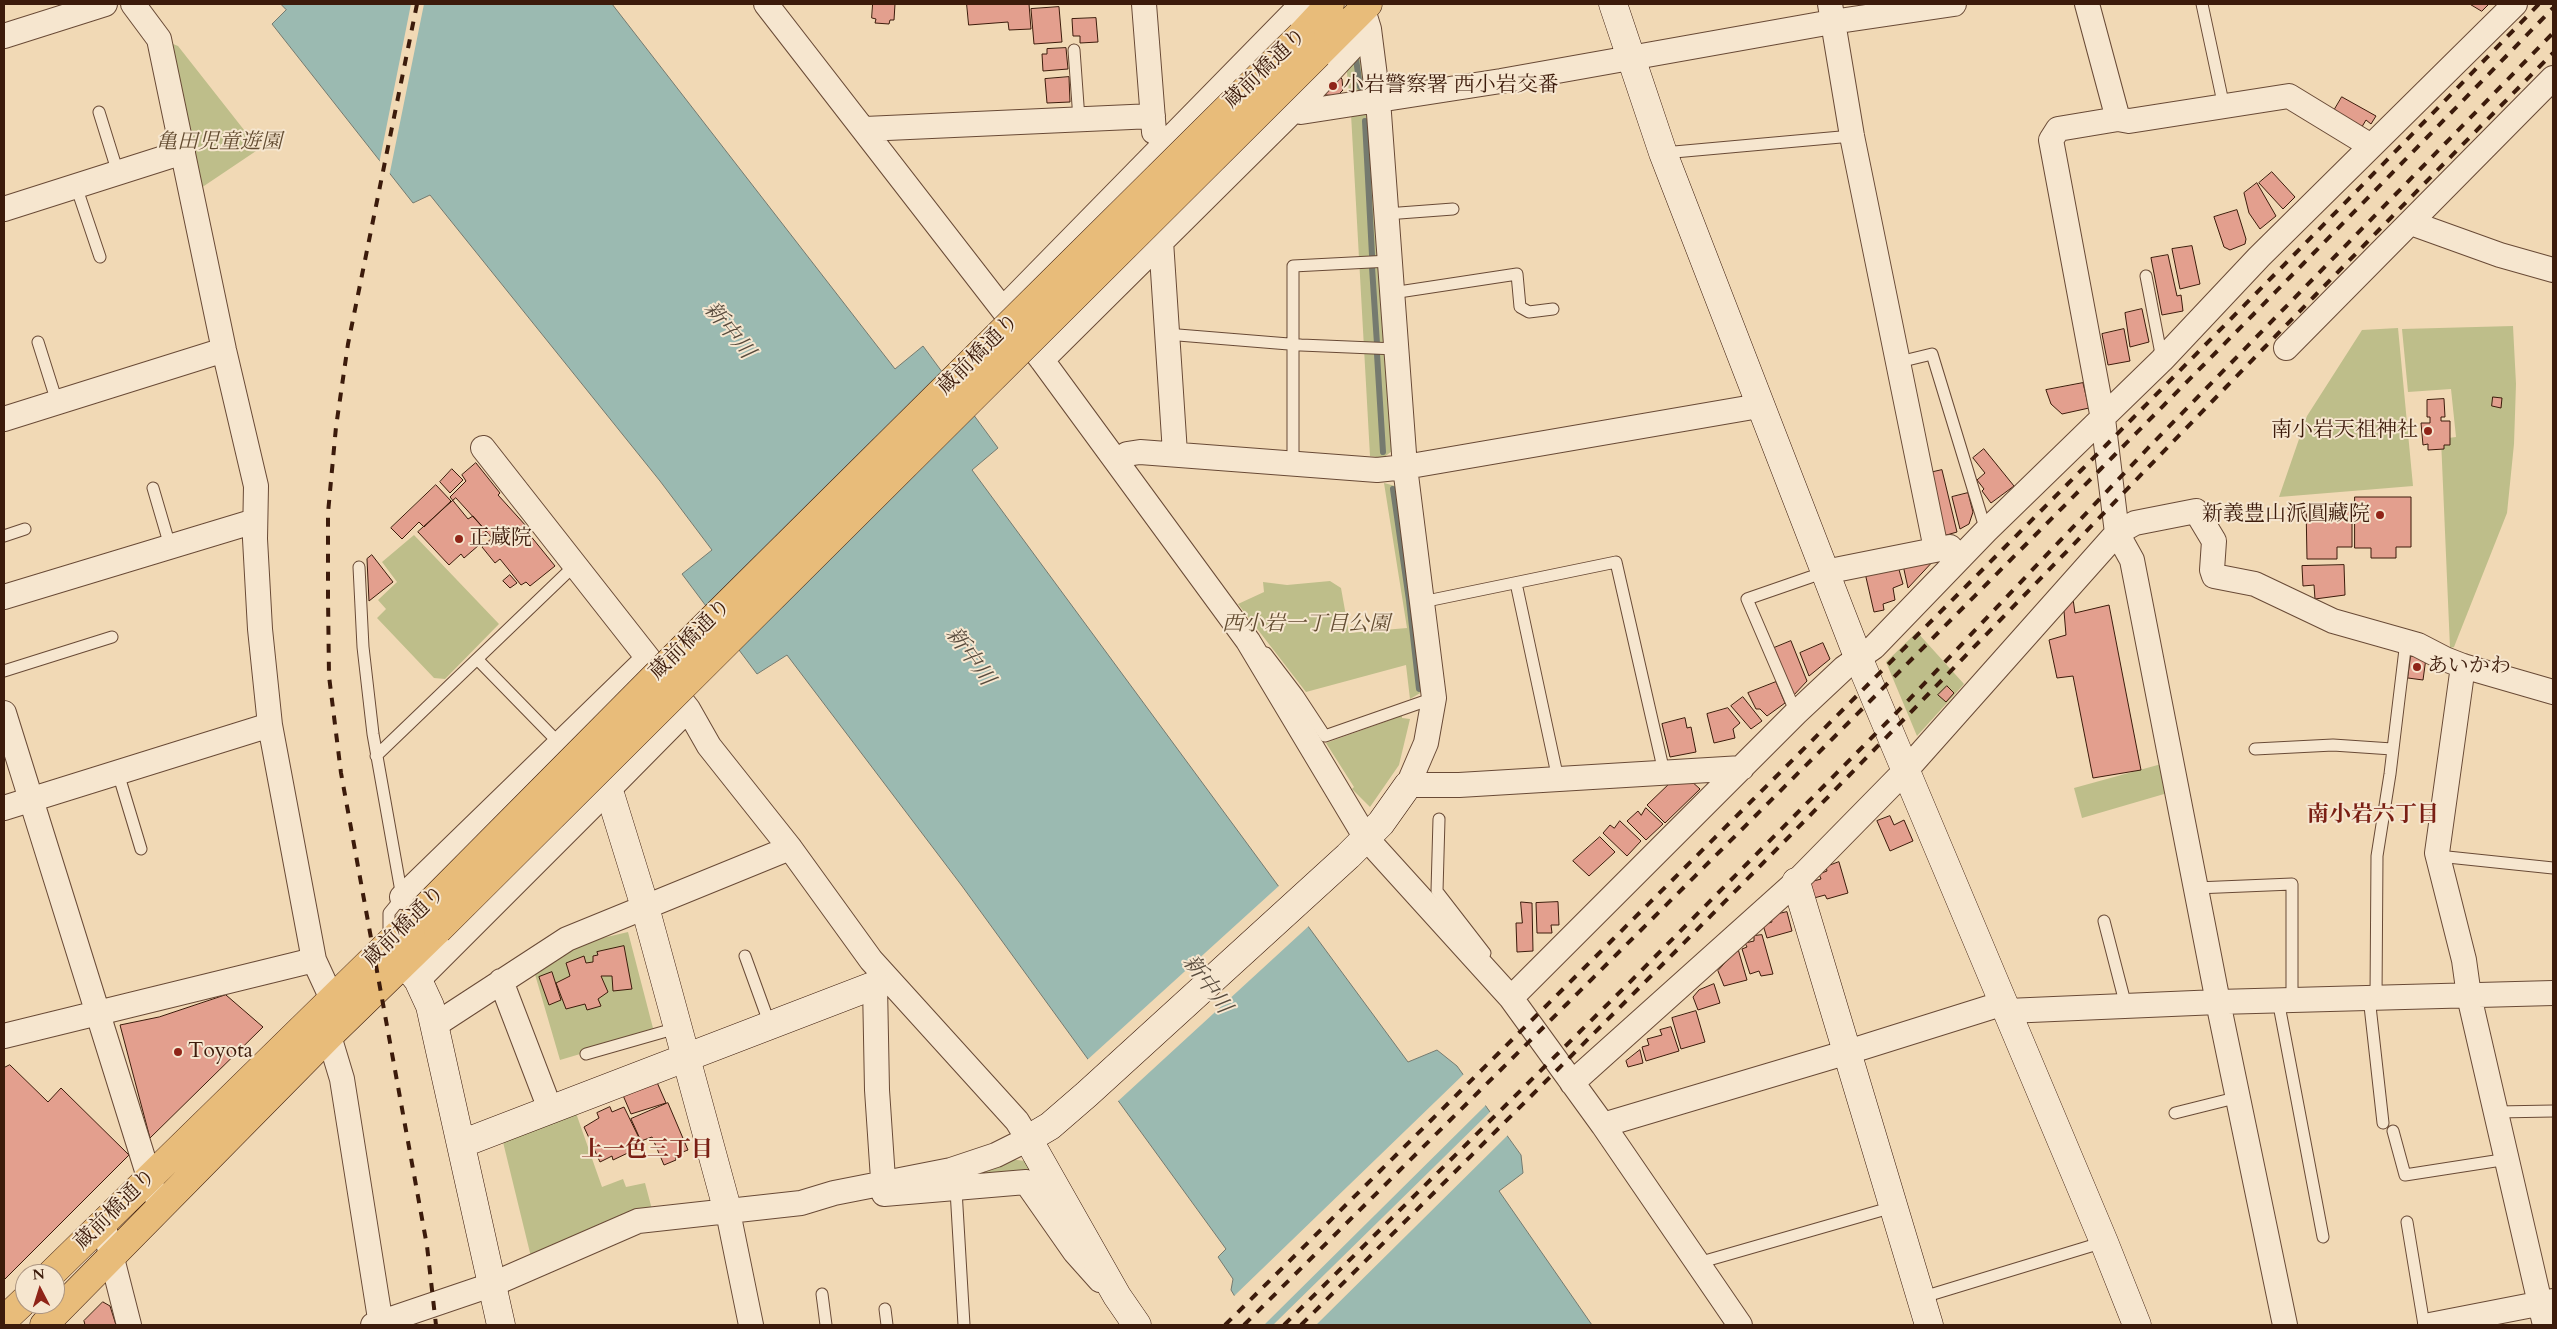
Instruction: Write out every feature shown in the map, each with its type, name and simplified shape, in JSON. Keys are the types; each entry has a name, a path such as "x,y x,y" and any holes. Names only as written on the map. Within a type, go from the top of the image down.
{"main road":[{"name":"蔵前橋通り","path":"1310,44 1330,4"},
{"name":"蔵前橋通り","path":"61,1264 421,912 706,624 1310,44 1367,14"},
{"name":"蔵前橋通り","path":"44,1325 329,1036 411,972 421,912"},
{"path":"4,1320 15,1310"}],"street":[{"path":"4,36 105,4"},
{"path":"133,4 159,39 224,350 256,486 260,629 270,725 314,960 332,999"},
{"path":"766,4 865,129 1042,360 1248,641 1366,838 1511,998 1603,1125 1740,1325"},
{"path":"1144,4 1156,154"},
{"path":"1003,309 1302,4"},
{"path":"1614,4 1664,153 1858,657 1907,769 2137,1325"},
{"path":"1294,110 1301,112 1631,58 1831,13 1954,4"},
{"path":"2086,4 2118,119"},
{"path":"1511,998 1796,714 1844,668 1874,647 1986,531 2162,360 2258,257 2515,4"},
{"path":"1831,13 1852,136 1936,549"},
{"path":"329,1036 342,1079 378,1325 491,1285 638,1221 801,1203 834,1192 883,1184 975,1163 1039,1132 1087,1094 1366,838 1381,823 1408,785 1426,743 1434,698 1405,468 1378,100 1367,14"},
{"path":"1042,360 1294,110 1367,14"},
{"path":"2286,348 2553,78"},
{"path":"2284,1325 2218,1002 2132,560 2117,533 2102,419 2050,140 2058,129 2118,119 2129,121 2289,96 2371,146"},
{"path":"865,129 1153,116"},
{"path":"4,209 183,152"},
{"path":"2411,223 2500,255 2553,270"},
{"path":"1161,240 1175,453"},
{"path":"4,419 224,350"},
{"path":"1116,461 1127,454 1140,452 1175,453 1377,470 1405,468 1760,406"},
{"path":"483,448 688,709 709,746 790,848 881,982 1017,1121 1039,1132 1117,1296 1137,1325"},
{"path":"1572,1083 1796,882 1907,769 2117,533 2135,523 2196,511 2214,541 2212,570 2214,576 2255,584 2333,620 2406,641 2463,666 2553,692"},
{"path":"4,597 256,521"},
{"path":"1825,572 1936,549 1949,547 1968,550"},
{"path":"421,912 559,743 648,658"},
{"path":"2463,666 2438,856 2464,960 2469,996 2508,1159 2547,1302 2545,1325"},
{"path":"500,1325 435,1025 430,1006 411,972 610,793 688,709"},
{"path":"4,713 159,1210"},
{"path":"4,808 270,725"},
{"path":"1408,785 1459,785 1742,768"},
{"path":"610,793 645,907 728,1212 751,1325"},
{"path":"435,1025 568,939 790,848"},
{"path":"1796,882 1848,1052 1923,1318"},
{"path":"4,1036 314,960"},
{"path":"501,981 550,1109"},
{"path":"461,1144 881,982"},
{"path":"881,982 877,1090 884,1194 956,1190 1026,1182 1075,1252 1117,1296"},
{"path":"1603,1125 2006,1007 2126,1006 2372,997 2553,993"},
{"path":"103,1223 129,1325"},
{"path":"2430,1325 2547,1302"}],"lane":[{"path":"2202,4 2224,107"},
{"path":"1074,50 1079,120"},
{"path":"99,112 118,173"},
{"path":"1664,153 1852,136"},
{"path":"76,186 100,257"},
{"path":"1386,214 1453,209"},
{"path":"1294,464 1293,266 1390,261"},
{"path":"1392,293 1517,274 1520,306 1529,312 1554,309"},
{"path":"2146,276 2162,360"},
{"path":"1166,334 1294,344 1396,349"},
{"path":"38,342 57,402"},
{"path":"1898,362 1932,354 1986,531"},
{"path":"153,488 170,546"},
{"path":"4,536 25,529"},
{"path":"1422,602 1616,562 1664,772"},
{"path":"359,566 367,687 376,756 421,912"},
{"path":"376,756 574,566"},
{"path":"1796,714 1747,599 1825,572"},
{"path":"1516,584 1558,779"},
{"path":"4,671 112,637"},
{"path":"1248,641 1269,655 1325,736 1434,698"},
{"path":"2383,1123 2372,997 2377,856 2406,641"},
{"path":"478,660 559,743"},
{"path":"2255,749 2333,745 2392,749"},
{"path":"118,773 141,849"},
{"path":"1439,819 1437,891 1489,958 1494,981"},
{"path":"2438,856 2553,868"},
{"path":"2196,888 2292,884 2285,1000 2323,1236"},
{"path":"2104,921 2126,1006"},
{"path":"745,956 770,1026"},
{"path":"586,1054 677,1028"},
{"path":"2175,1113 2238,1097"},
{"path":"2497,1112 2553,1111"},
{"path":"2393,1131 2405,1175 2508,1159"},
{"path":"956,1190 964,1325"},
{"path":"1698,1263 1893,1207"},
{"path":"2406,1222 2424,1325"},
{"path":"1923,1318 2104,1242"},
{"path":"822,1294 826,1325"},
{"path":"885,1309 887,1325"}],"green space":[{"name":"亀田児童遊園","path":"168,42 178,46 259,149 201,188"},
{"path":"1363,52 1368,88 1349,93 1346,63"},
{"path":"1351,114 1365,114 1372,122 1392,451 1383,458 1370,456"},
{"path":"2513,326 2516,384 2514,444 2507,513 2454,647 2450,648 2441,439 2456,437 2451,389 2408,392 2402,329"},
{"path":"2398,328 2413,486 2279,497 2307,416 2362,330"},
{"name":"西小岩一丁目公園","path":"1384,483 1395,486 1398,494 1422,692 1410,699 1406,665 1306,692 1238,604 1264,592 1263,582 1287,585 1330,581 1341,588 1349,633 1407,628"},
{"path":"414,535 499,624 445,679 434,678 377,618 386,609 378,600 397,582 382,562"},
{"path":"1917,632 1964,684 1917,736 1886,662"},
{"path":"1402,715 1402,718 1410,719 1399,765 1370,807 1352,789 1354,787 1326,743 1390,720 1391,717"},
{"path":"2165,763 2171,792 2082,818 2074,788"},
{"path":"628,932 654,1032 560,1060 534,971 577,944"},
{"path":"576,1113 602,1187 623,1179 626,1187 645,1183 654,1217 532,1261 503,1142"},
{"path":"1009,1159 1025,1161 1079,1249 1028,1177 968,1174"}],"water":[{"name":"新中川","path":"281,4 612,4 895,369 923,346 998,448 972,470 1408,1062 1437,1050 1457,1066 1521,1155 1523,1173 1499,1191 1592,1325 1252,1325 1231,1290 1233,1279 1218,1257 1226,1249 962,886 787,655 757,674 682,574 712,550 660,481 430,195 413,203 272,24 286,10"}],"pier":[{"path":"411,4 424,4 389,177 379,164"},
{"path":"1281,884 1311,924 1116,1103 1086,1061"},
{"path":"1465,1073 1487,1104 1264,1325 1249,1325 1232,1298"},
{"path":"1492,1110 1509,1134 1316,1325 1273,1325"}],"building":[{"path":"873,4 895,4 894,20 890,20 889,24 875,23 876,19 872,18"},
{"path":"967,4 1029,4 1031,29 1009,30 1008,22 969,25"},
{"path":"2470,4 2489,4 2482,11"},
{"path":"1059,7 1062,42 1034,44 1031,9"},
{"path":"1096,18 1098,42 1080,43 1080,36 1073,36 1072,19"},
{"path":"1066,48 1068,69 1043,71 1042,54 1047,54 1047,49"},
{"path":"1336,73 1342,79 1343,90 1337,96 1326,95 1321,89"},
{"path":"1069,77 1070,102 1047,103 1045,79"},
{"path":"2342,97 2376,116 2371,124 2366,120 2360,130 2332,114"},
{"path":"2272,172 2295,197 2283,209 2259,183"},
{"path":"2257,183 2276,216 2260,229 2249,213 2244,193"},
{"path":"2237,210 2246,239 2245,244 2230,250 2224,247 2214,217"},
{"path":"2192,246 2200,284 2180,289 2172,249"},
{"path":"2168,255 2177,296 2181,295 2183,311 2162,315 2151,258"},
{"path":"2142,309 2149,342 2130,347 2125,313"},
{"path":"2124,329 2130,361 2108,365 2102,334"},
{"path":"2083,383 2089,408 2062,414 2051,404 2046,390"},
{"path":"2493,397 2502,398 2501,408 2492,406"},
{"path":"2444,399 2445,417 2441,417 2441,421 2450,421 2450,445 2444,445 2444,449 2428,450 2428,444 2423,445 2421,423 2430,423 2430,417 2427,417 2427,400"},
{"path":"1984,449 2014,486 1991,503 1977,480 1985,473 1973,458"},
{"path":"476,463 500,493 498,495 527,527 525,529 555,566 530,586 526,582 521,585 500,559 495,563 482,547 492,538 473,516 468,519 450,497 466,481 462,475"},
{"path":"452,469 463,480 450,493 440,482"},
{"path":"1942,470 1957,532 1943,536 1929,473"},
{"path":"436,485 451,501 424,527 419,522 402,539 391,528"},
{"path":"1968,493 1973,512 1969,524 1960,529 1952,497"},
{"path":"2355,497 2411,497 2411,547 2396,547 2396,558 2371,558 2371,548 2355,548"},
{"path":"456,498 486,531 475,541 479,545 464,558 461,554 449,565 418,532"},
{"path":"2352,504 2352,547 2337,547 2337,559 2307,559 2306,505"},
{"path":"372,555 393,582 369,601 367,559"},
{"path":"1937,557 1908,588 1903,565"},
{"path":"2344,565 2345,595 2315,599 2314,585 2303,586 2302,566"},
{"path":"1898,566 1903,584 1893,588 1895,600 1883,604 1884,610 1874,612 1865,573"},
{"path":"510,575 517,583 510,588 503,581"},
{"path":"2073,599 2075,613 2109,605 2141,770 2093,778 2073,676 2057,678 2049,640 2066,635 2064,611"},
{"path":"1791,641 1807,681 1793,696 1774,648"},
{"path":"1823,643 1830,659 1809,676 1800,653"},
{"path":"2411,656 2426,658 2423,680 2408,678"},
{"path":"1776,682 1785,703 1767,716 1760,709 1756,709 1748,693"},
{"path":"1947,686 1954,693 1946,702 1938,695"},
{"path":"1743,697 1762,721 1751,729 1731,706"},
{"path":"1728,708 1740,723 1733,729 1735,738 1714,743 1707,714"},
{"path":"1685,718 1687,728 1691,727 1696,752 1670,757 1662,724"},
{"path":"1690,780 1700,789 1665,823 1647,805 1671,782"},
{"path":"1646,808 1663,824 1646,840 1627,821 1638,811 1641,815"},
{"path":"1890,816 1894,825 1904,820 1913,841 1890,851 1877,821"},
{"path":"1620,821 1641,841 1627,856 1603,833 1610,825 1614,828"},
{"path":"1600,837 1615,852 1589,876 1573,861"},
{"path":"1839,862 1848,893 1827,899 1825,895 1814,898 1810,882 1821,879 1819,874 1827,871 1826,867"},
{"path":"1521,902 1532,903 1533,951 1517,952 1516,923 1522,923"},
{"path":"1558,902 1559,925 1551,925 1552,933 1537,933 1536,903"},
{"path":"1787,912 1792,931 1767,938 1763,925 1772,922 1770,916"},
{"path":"1762,935 1773,974 1761,976 1759,971 1750,974 1742,949 1747,947 1745,943 1754,941 1754,936"},
{"path":"624,946 632,989 613,991 612,976 601,976 608,992 598,999 601,1006 587,1010 585,1004 566,1009 556,983 570,976 566,963 584,956 586,963 593,962 593,956 598,955 597,952"},
{"path":"1738,949 1747,980 1724,986 1718,971"},
{"path":"552,972 561,1000 549,1005 539,977"},
{"path":"1714,984 1720,1003 1698,1010 1693,997 1699,990"},
{"path":"226,995 263,1027 150,1138 120,1025 159,1017"},
{"path":"1696,1011 1705,1042 1681,1049 1672,1018"},
{"path":"1671,1027 1679,1051 1646,1061 1642,1047 1649,1045 1647,1039 1662,1035 1660,1030"},
{"path":"1640,1050 1643,1063 1628,1067 1626,1061"},
{"path":"10,1065 48,1102 61,1088 129,1155 20,1264 15,1264 15,1269 4,1280 4,1068"},
{"path":"656,1080 666,1103 631,1114 622,1093"},
{"path":"668,1103 688,1150 675,1155 676,1160 664,1165 652,1137 641,1141 631,1119"},
{"path":"610,1107 612,1112 624,1107 641,1142 630,1147 632,1151 613,1160 612,1156 600,1162 584,1127 599,1118 597,1113"},
{"path":"103,1302 110,1306 116,1325 85,1325 84,1321"}],"waterway":[{"path":"1356,59 1360,87"},
{"path":"1365,121 1372,255"},
{"path":"1372,267 1377,344"},
{"path":"1377,354 1383,452"},
{"path":"1393,489 1409,600 1419,689"}],"railway":[{"path":"417,4 348,344 336,427 328,513 329,676 341,773 427,1246 436,1325"},
{"path":"1225,1325 2050,502 2539,4"},
{"path":"1244,1325 2065,505 2553,8"},
{"path":"1284,1325 1629,983 1904,705 2150,446 2553,33"},
{"path":"1301,1325 1757,869 2553,53"}],"place":[{"name":"小岩警察署 西小岩交番","path":"1333,86"},
{"name":"南小岩天祖神社","path":"2428,431"},
{"name":"新義豊山派圓藏院","path":"2380,515"},
{"name":"正蔵院","path":"459,539"},
{"name":"あいかわ","path":"2417,667"},
{"name":"Toyota","path":"178,1052"}],"district":[{"name":"南小岩六丁目","path":"2373,816"},
{"name":"上一色三丁目","path":"647,1151"}]}
